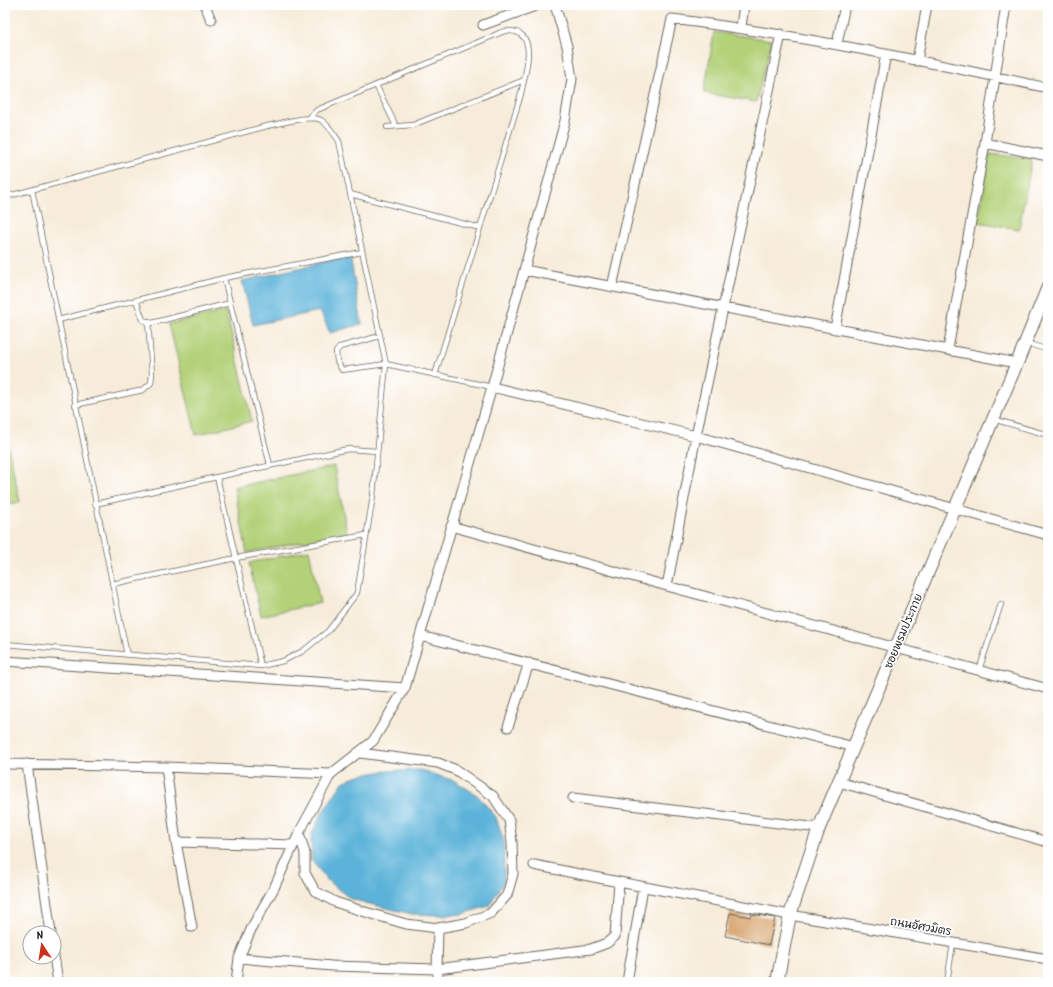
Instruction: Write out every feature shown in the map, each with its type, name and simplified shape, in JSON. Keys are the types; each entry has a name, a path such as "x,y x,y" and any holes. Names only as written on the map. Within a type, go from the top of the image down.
{"street":[{"path":"205,5 211,20"},
{"path":"483,25 538,5"},
{"path":"236,982 239,958 252,927 274,888 299,833 331,774 360,753 373,741 405,688 492,387 565,121 572,79 567,46 555,5"},
{"path":"741,27 744,5"},
{"path":"837,44 845,5"},
{"path":"917,61 927,5"},
{"path":"948,349 985,143 1006,5"},
{"path":"612,288 672,19 741,27 837,44 1048,88"},
{"path":"667,586 696,436 781,34"},
{"path":"835,329 886,54"},
{"path":"985,143 1048,156"},
{"path":"524,270 612,288 1018,363"},
{"name":"ซอยพรมประกาย","path":"777,982 790,916 819,828 895,647 1018,363 1048,287"},
{"path":"492,387 696,436 1048,535"},
{"path":"451,526 1048,689"},
{"path":"421,636 854,747"},
{"path":"5,661 405,688"},
{"path":"508,727 529,663"},
{"path":"299,833 305,853 305,873 315,891 335,902 362,911 406,924 438,928 466,923 491,913 507,895 513,874 512,842 509,820 493,796 456,770 438,763 360,753"},
{"path":"5,764 166,767 331,774"},
{"path":"27,764 50,925"},
{"path":"166,767 176,842 192,927"},
{"path":"839,782 1048,842"},
{"path":"573,798 819,828"},
{"path":"176,842 294,845"},
{"name":"ถนนอัศวมิตร","path":"534,865 790,916 1048,960"},
{"path":"239,958 332,966 437,969 591,949 608,943 615,936 619,882"},
{"path":"627,982 643,887"},
{"path":"438,928 437,969 439,982"},
{"path":"55,965 58,982"}],"lane":[{"path":"309,118 317,110 495,35 510,30 519,33 524,37 529,50 521,94 436,375"},
{"path":"387,127 413,125 524,80"},
{"path":"376,85 396,126"},
{"path":"5,197 267,126 309,118 320,119 331,129 339,141 386,364 373,496 356,593 328,631 303,651 283,661 261,666 5,644"},
{"path":"32,190 127,655"},
{"path":"350,194 480,228"},
{"path":"58,320 224,278 362,252"},
{"path":"224,278 270,465"},
{"path":"136,300 143,320 152,323 230,303"},
{"path":"75,405 143,390 151,383 152,374 148,321"},
{"path":"380,336 340,347 336,352 337,361 342,370 386,364 492,387"},
{"path":"1026,343 1048,350"},
{"path":"993,419 1048,435"},
{"path":"95,504 348,449 377,451"},
{"path":"217,477 261,666"},
{"path":"112,584 236,558 366,535"},
{"path":"979,670 1002,604"},
{"path":"947,982 953,943"}],"green space":[{"path":"714,32 772,40 756,102 704,93"},
{"path":"990,154 1032,159 1019,229 978,222"},
{"path":"226,311 252,421 196,435 169,324"},
{"path":"5,431 20,502 5,505"},
{"path":"334,466 347,532 247,553 234,487"},
{"path":"309,550 320,603 261,616 249,563"}],"water":[{"path":"350,256 362,324 330,333 320,311 253,325 242,281"},
{"path":"420,770 455,781 477,795 496,817 504,841 504,881 489,906 462,914 440,915 412,914 378,906 351,899 329,882 312,861 311,836 322,813 343,782 359,775 386,771"}],"building":[{"path":"730,913 750,917 751,914 775,918 769,945 725,936"}]}
